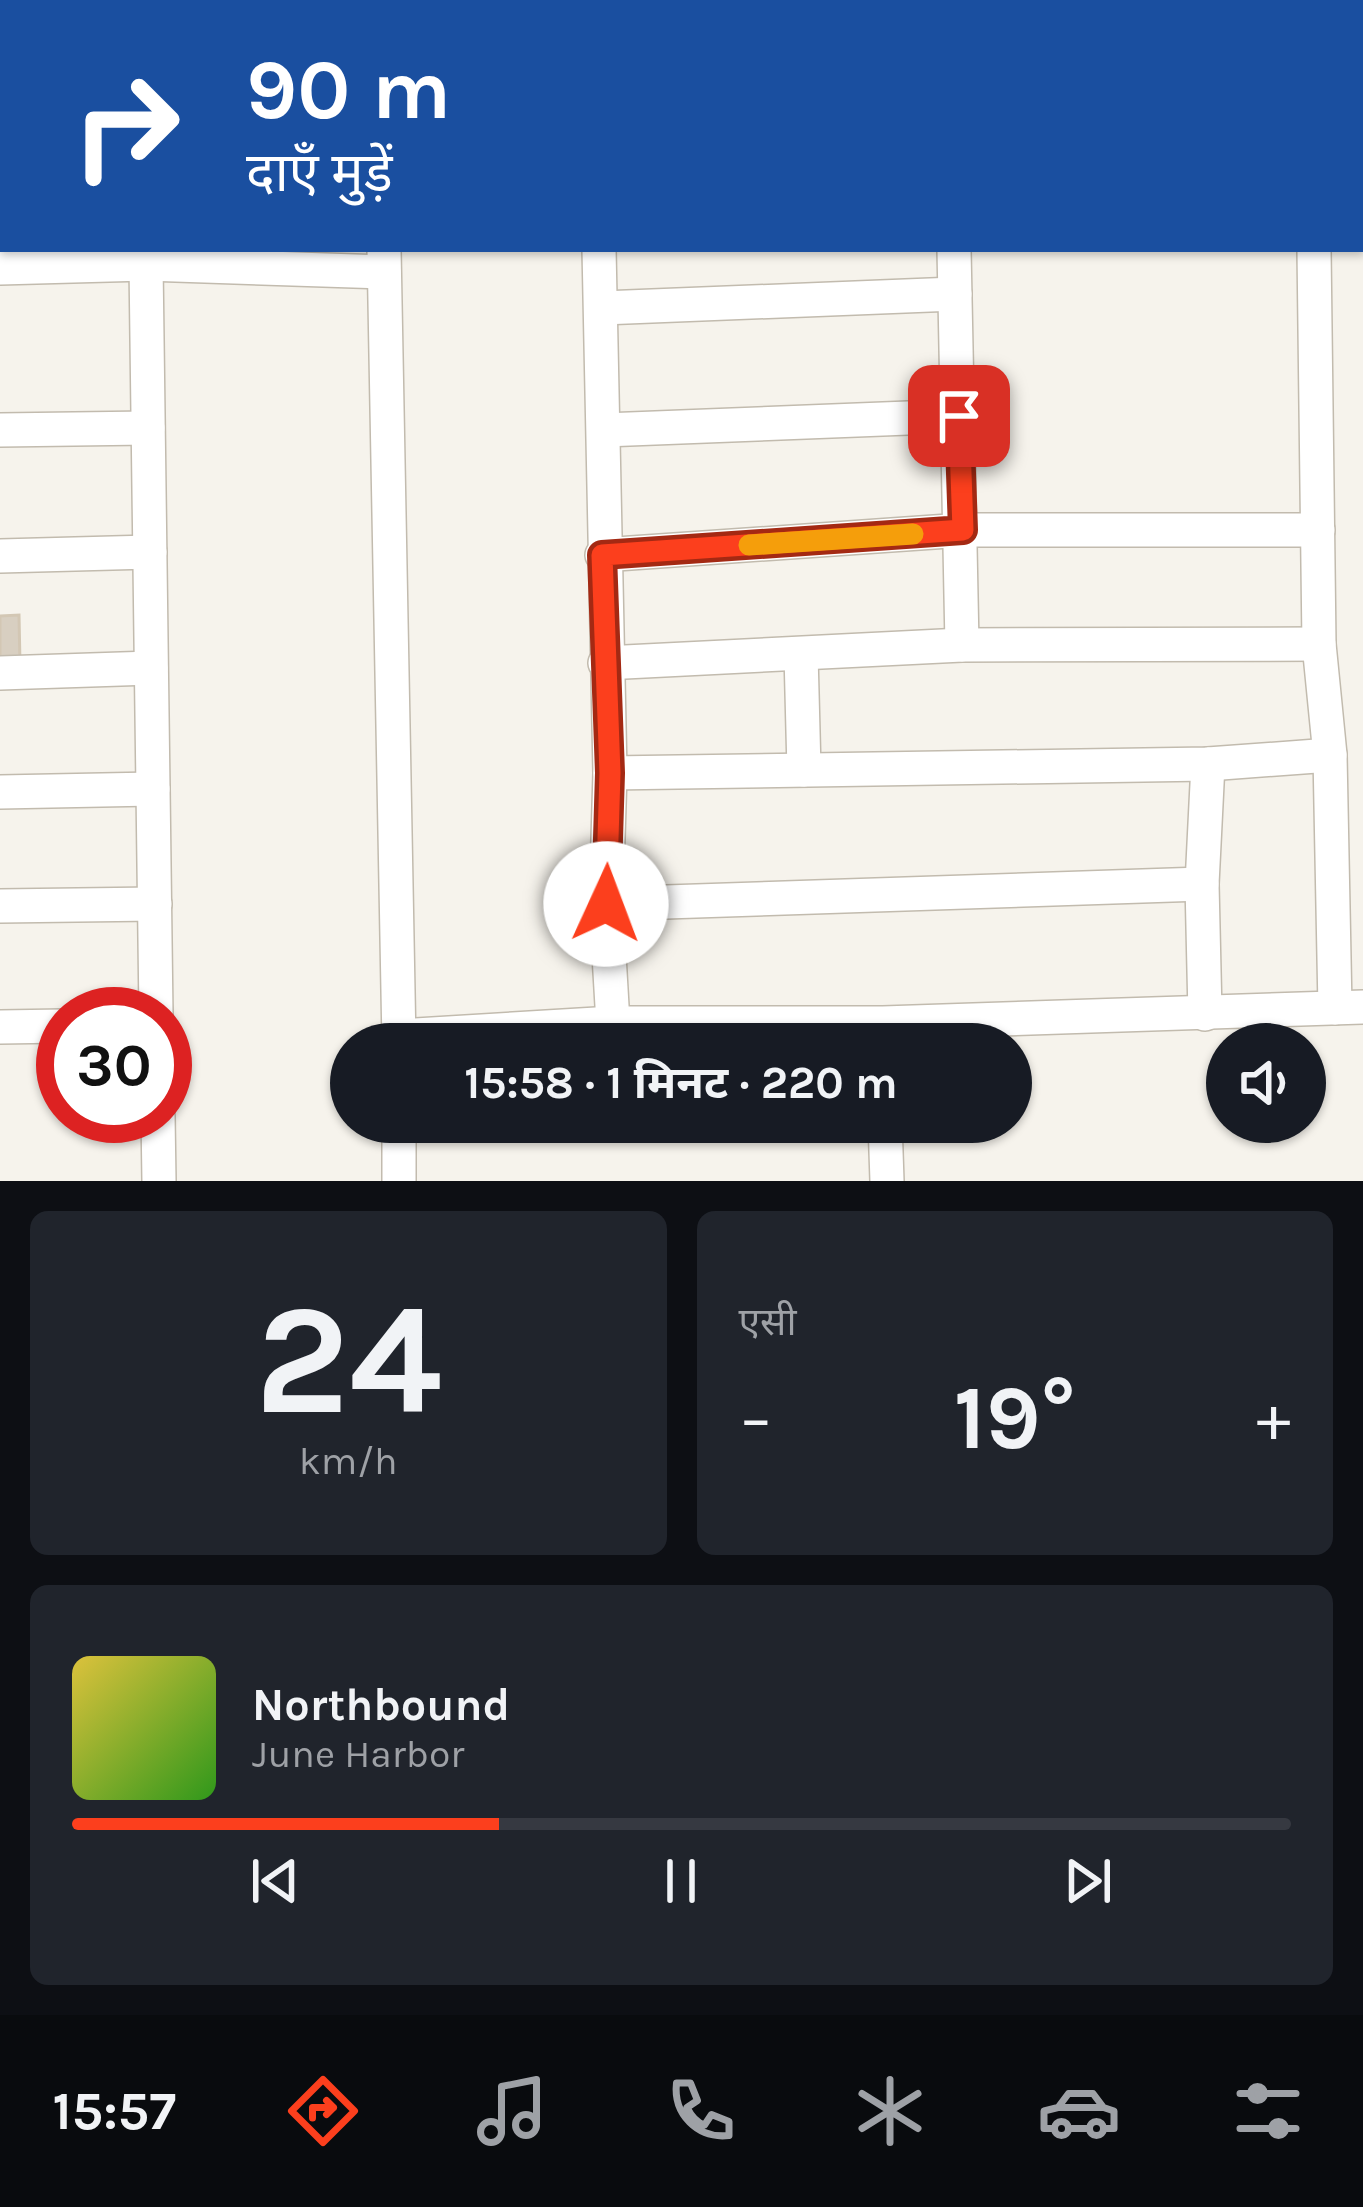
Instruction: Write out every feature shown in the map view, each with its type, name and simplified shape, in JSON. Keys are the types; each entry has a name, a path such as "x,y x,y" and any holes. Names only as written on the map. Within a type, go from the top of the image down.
{"street":[{"path":"598,252 610,773 606,904 613,1023"},
{"path":"954,252 962,645"},
{"path":"1032,1024 1349,1008 1319,644 1314,252"},
{"path":"0,268 384,260 399,1023"},
{"path":"146,264 156,987"},
{"path":"602,308 955,294"},
{"path":"604,430 959,416"},
{"path":"0,430 148,428"},
{"path":"602,555 963,530 1318,530"},
{"path":"0,556 150,552"},
{"path":"605,664 962,645 1319,644"},
{"path":"801,654 804,770"},
{"path":"0,673 152,668"},
{"path":"610,773 1208,764 1330,755"},
{"path":"1204,1014 1202,884 1208,764"},
{"path":"0,792 153,789"},
{"path":"606,904 1202,884"},
{"path":"0,906 155,904"},
{"path":"0,1027 36,1026"},
{"path":"158,1143 159,1181"},
{"path":"399,1143 399,1181"},
{"path":"886,1143 887,1181"}],"building":[{"path":"19,615 20,664 0,665 0,616"}],"slow traffic":[{"path":"749,545 913,534"}],"route":[{"path":"606,904 610,773 602,555 963,530 959,416"}]}
